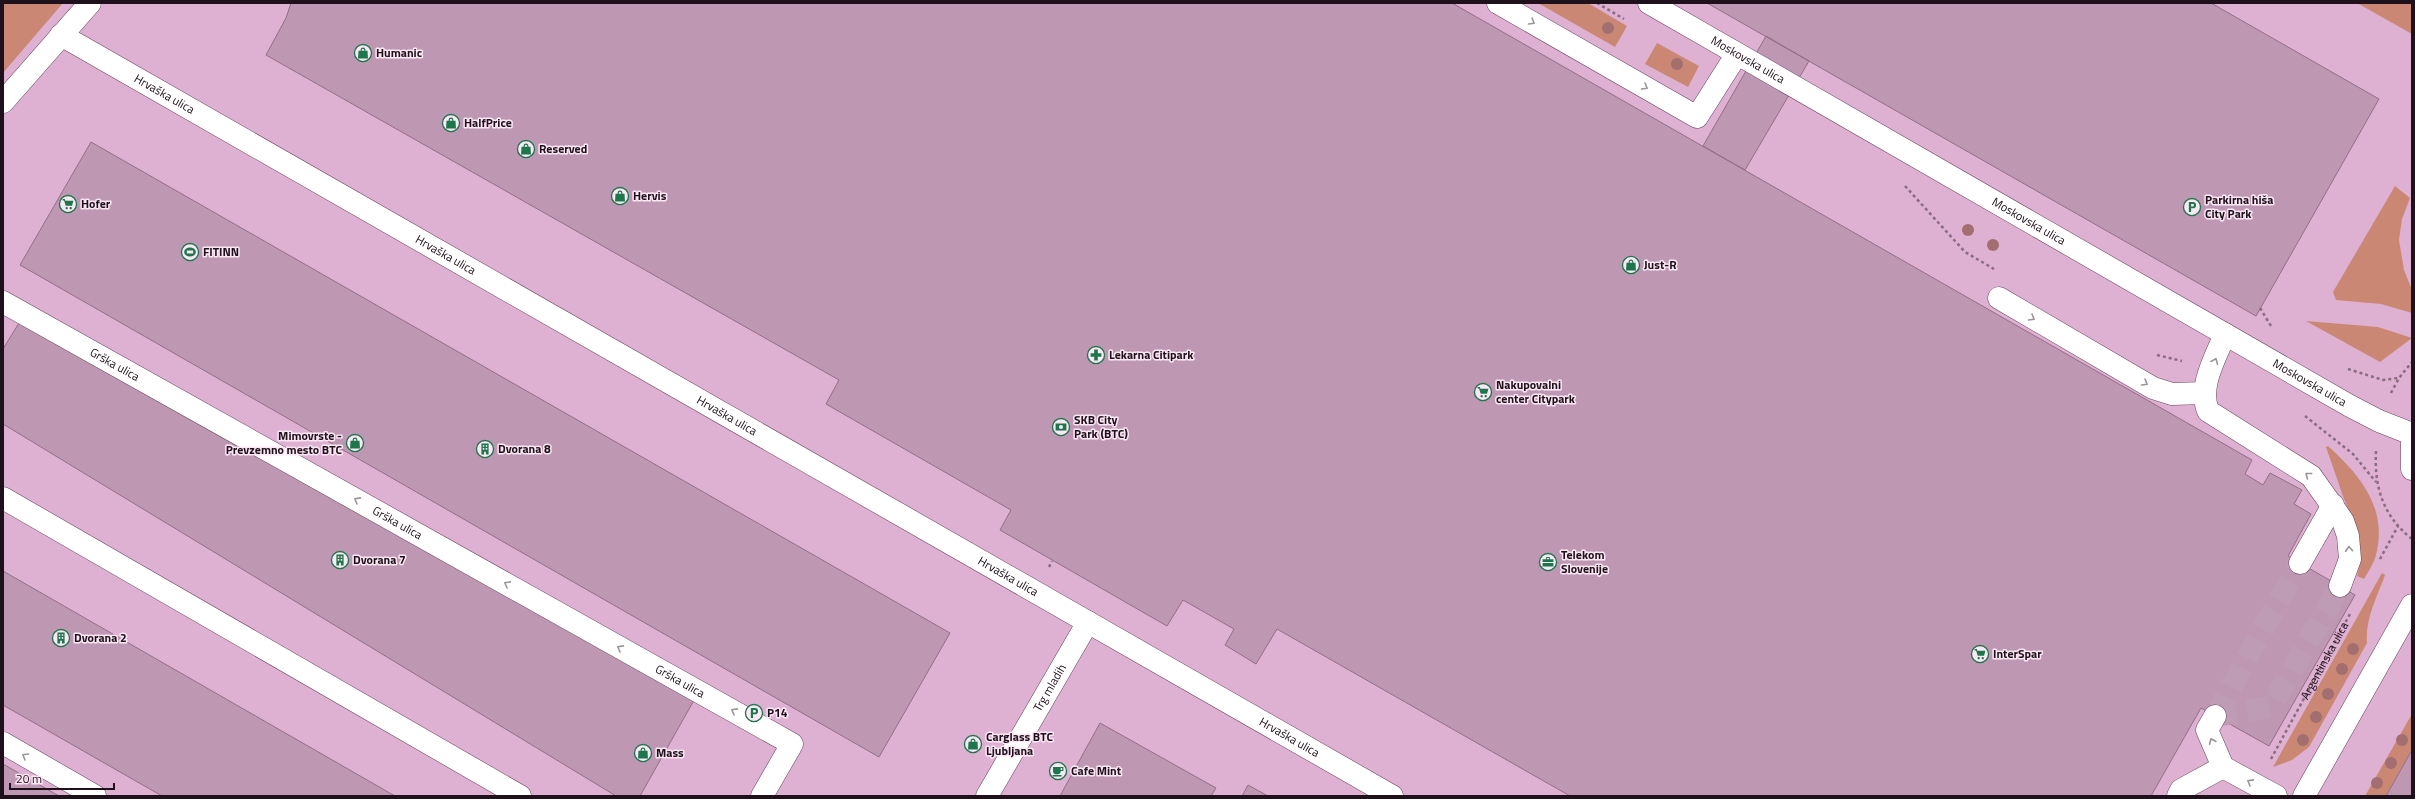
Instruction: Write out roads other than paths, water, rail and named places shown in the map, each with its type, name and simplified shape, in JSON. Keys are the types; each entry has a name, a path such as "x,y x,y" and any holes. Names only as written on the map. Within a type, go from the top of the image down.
{"street":[{"path":"3,102 90,3"},
{"path":"1498,3 1698,117 1737,54"},
{"name":"Moskovska ulica","path":"1649,3 2378,421 2412,434"},
{"name":"Hrvaška ulica","path":"61,35 1392,796"},
{"path":"1999,298 2153,388 2172,394 2204,393"},
{"name":"Grška ulica","path":"3,302 792,744 762,796"},
{"path":"2225,334 2204,393 2204,400 2208,410 2214,416 2311,476 2333,505 2344,521 2348,536 2350,559 2340,586"},
{"path":"2412,443 2412,469"},
{"path":"3,498 520,796"},
{"path":"2300,563 2333,505"},
{"path":"2304,796 2412,605"},
{"name":"Trg mladih","path":"987,796 1088,622"},
{"path":"2215,716 2207,730 2223,767 2276,796"},
{"path":"3,743 95,796"},
{"path":"2178,796 2181,790 2223,767"}],"tunnel":[{"path":"2215,716 2300,563"},
{"path":"2215,716 2271,707 2340,586"}],"place":[{"name":"Humanic","path":"363,53"},
{"name":"HalfPrice","path":"451,123"},
{"name":"Reserved","path":"526,149"},
{"name":"Hervis","path":"620,196"},
{"name":"Hofer","path":"68,204"},
{"name":"Parkirna hiša City Park","path":"2192,207"},
{"name":"FITINN","path":"190,252"},
{"name":"Just-R","path":"1631,265"},
{"name":"Lekarna Citipark","path":"1096,355"},
{"name":"Nakupovalni center Citypark","path":"1483,392"},
{"name":"SKB City Park (BTC)","path":"1061,427"},
{"name":"Mimovrste - Prevzemno mesto BTC","path":"355,443"},
{"name":"Dvorana 8","path":"485,449"},
{"name":"Dvorana 7","path":"340,560"},
{"name":"Telekom Slovenije","path":"1548,562"},
{"name":"Dvorana 2","path":"61,638"},
{"name":"InterSpar","path":"1980,654"},
{"name":"P14","path":"754,713"},
{"name":"Carglass BTC Ljubljana","path":"973,744"},
{"name":"Mass","path":"643,753"},
{"name":"Cafe Mint","path":"1058,771"}]}
